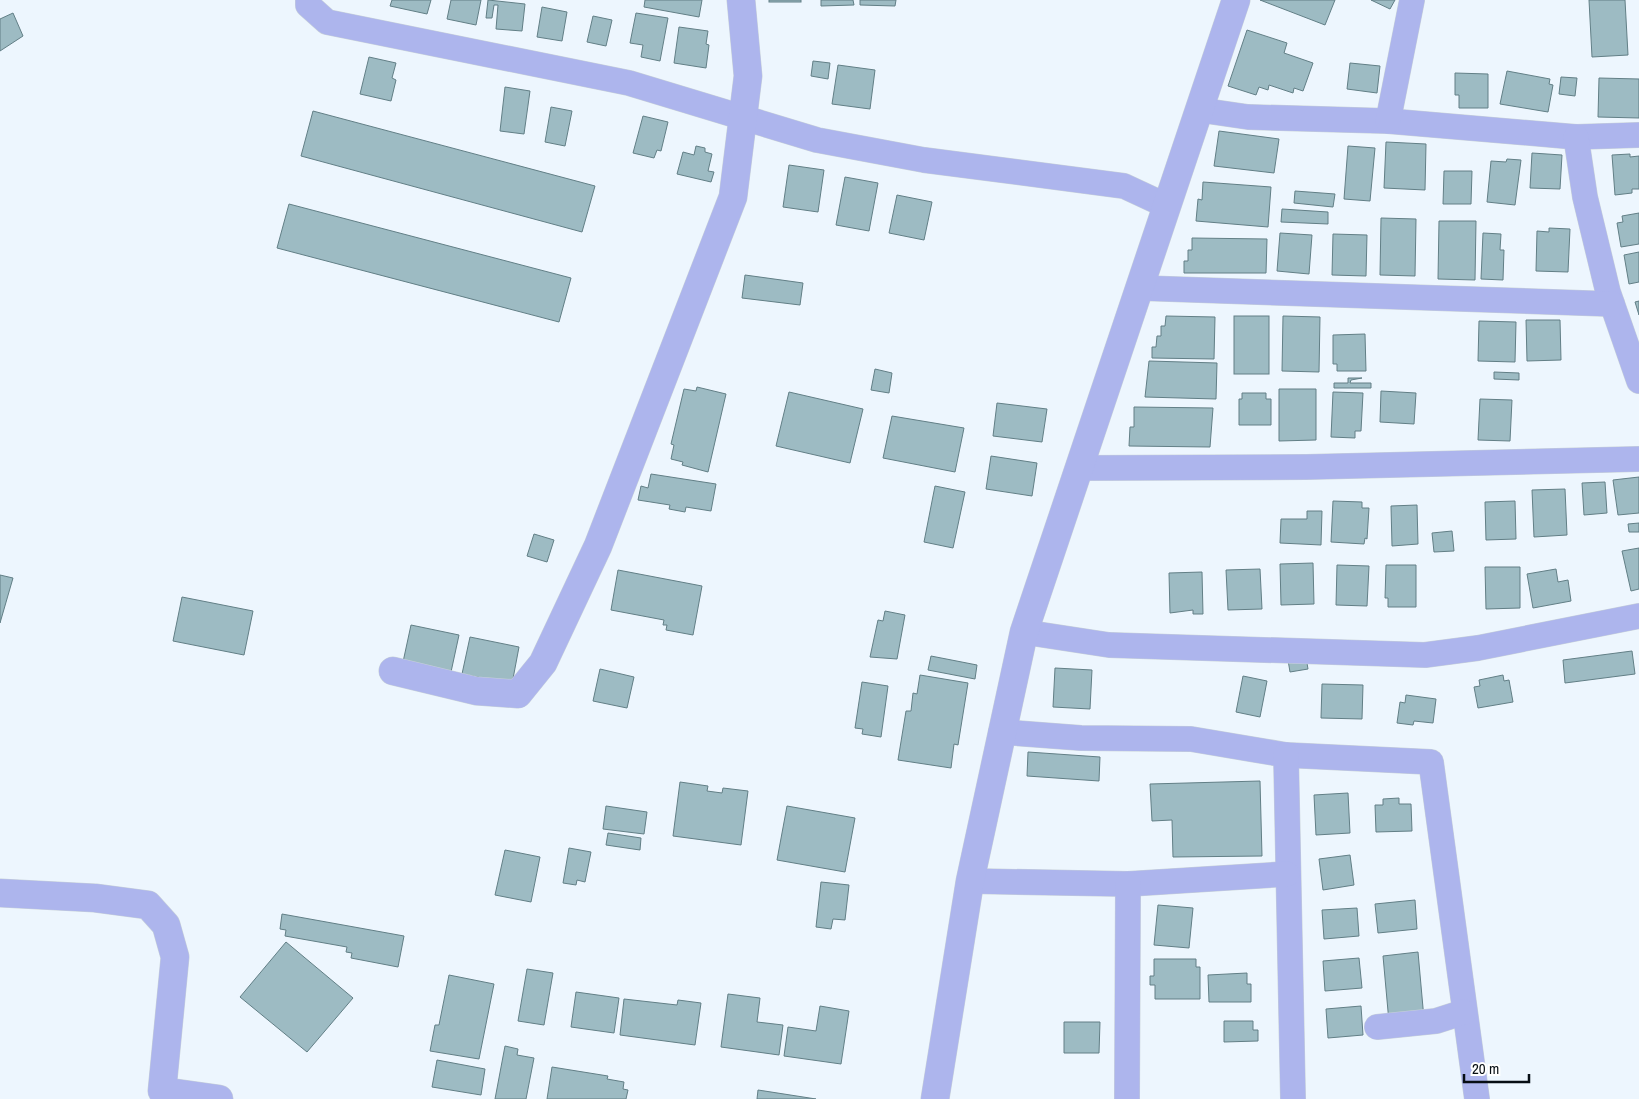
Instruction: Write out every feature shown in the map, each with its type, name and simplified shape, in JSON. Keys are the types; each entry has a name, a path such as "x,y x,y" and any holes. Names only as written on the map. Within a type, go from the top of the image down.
{"street":[{"path":"308,0 308,5 327,22 629,83 816,140 924,160 1124,186 1167,206"},
{"path":"393,671 476,691 518,694 543,662 598,546 733,197 748,76 741,0"},
{"path":"935,1099 970,881 1024,632 1236,0"},
{"path":"1388,121 1412,0"},
{"path":"1200,110 1248,117 1388,121 1576,137 1639,135"},
{"path":"1576,137 1585,197 1612,304 1639,382"},
{"path":"1140,288 1612,304"},
{"path":"1079,468 1306,467 1639,459"},
{"path":"1024,632 1109,645 1425,655 1478,648 1639,616"},
{"path":"1001,732 1081,738 1191,739 1286,755 1431,762 1477,1099"},
{"path":"1286,755 1292,1099"},
{"path":"970,881 1128,884 1287,874"},
{"path":"1127,1099 1128,884"},
{"path":"0,893 95,898 148,905 166,925 175,957 162,1091 219,1099"},
{"path":"1376,1027 1436,1021 1464,1012"}],"building":[{"path":"392,0 431,0 427,14 390,6"},
{"path":"451,0 481,0 476,25 447,19"},
{"path":"488,0 525,4 522,31 496,29 498,5 494,5 492,18 486,18"},
{"path":"645,0 702,0 699,17 644,7"},
{"path":"769,0 801,0 801,2 769,2"},
{"path":"821,0 853,0 854,5 821,6"},
{"path":"860,0 896,0 895,6 860,5"},
{"path":"1260,0 1335,0 1325,25"},
{"path":"1371,0 1395,0 1390,9"},
{"path":"1589,0 1625,0 1628,55 1592,57"},
{"path":"542,7 567,12 562,41 537,37"},
{"path":"13,13 23,36 0,51 0,19"},
{"path":"636,13 668,18 660,61 641,57 643,45 630,43"},
{"path":"593,16 612,20 606,46 587,42"},
{"path":"679,27 708,31 706,44 709,45 706,68 674,63"},
{"path":"1247,30 1287,43 1284,53 1313,63 1303,91 1294,88 1293,93 1269,85 1268,90 1259,87 1256,95 1228,86"},
{"path":"369,57 396,63 392,78 396,80 391,101 360,94"},
{"path":"813,61 830,63 828,79 811,76"},
{"path":"1350,63 1380,66 1377,93 1347,89"},
{"path":"838,65 875,70 870,109 832,104"},
{"path":"1507,71 1550,79 1549,84 1553,85 1548,112 1500,104"},
{"path":"1455,73 1488,74 1488,108 1459,108 1459,95 1455,95"},
{"path":"1561,77 1577,78 1575,96 1559,94"},
{"path":"1599,78 1639,79 1639,118 1598,117"},
{"path":"505,87 530,91 524,134 500,131"},
{"path":"551,107 572,111 565,146 545,142"},
{"path":"313,111 595,186 582,232 301,156"},
{"path":"643,116 668,122 661,151 657,150 654,158 633,153"},
{"path":"1219,131 1279,139 1274,173 1214,166"},
{"path":"1386,142 1426,144 1425,190 1384,188"},
{"path":"696,146 705,148 705,152 712,154 708,171 714,172 711,182 677,174 683,152 694,155"},
{"path":"1348,146 1375,148 1370,201 1344,199"},
{"path":"1532,153 1562,155 1560,189 1530,188"},
{"path":"1630,154 1630,157 1639,156 1639,189 1632,189 1632,193 1615,195 1612,155"},
{"path":"1507,159 1521,160 1515,205 1487,202 1491,161 1506,162"},
{"path":"789,165 824,170 818,212 783,207"},
{"path":"1444,171 1472,171 1471,204 1443,204"},
{"path":"845,177 878,183 869,231 836,225"},
{"path":"1203,182 1271,187 1268,227 1196,221 1198,199 1202,200"},
{"path":"1295,191 1335,194 1333,207 1294,203"},
{"path":"897,195 932,202 924,240 889,233"},
{"path":"289,204 571,278 559,322 277,248"},
{"path":"1282,209 1328,212 1328,224 1281,222"},
{"path":"1639,213 1639,244 1621,247 1617,223 1623,222 1622,216"},
{"path":"1381,218 1416,219 1415,276 1380,275"},
{"path":"1439,221 1476,221 1475,280 1438,279"},
{"path":"1549,228 1570,229 1568,272 1536,271 1537,231 1549,232"},
{"path":"1280,233 1312,235 1309,274 1277,271"},
{"path":"1483,233 1501,234 1500,250 1504,250 1503,280 1481,279"},
{"path":"1333,234 1367,235 1366,276 1332,275"},
{"path":"1192,238 1267,239 1266,273 1184,273 1184,261 1188,261 1188,250 1192,250"},
{"path":"1639,252 1639,282 1629,284 1624,255"},
{"path":"745,275 803,283 800,305 742,298"},
{"path":"1639,301 1639,315 1635,302"},
{"path":"1166,316 1215,317 1214,359 1152,358 1152,347 1156,347 1157,336 1161,336 1161,326 1165,326"},
{"path":"1234,316 1269,316 1269,374 1234,374"},
{"path":"1283,316 1320,317 1319,372 1282,371"},
{"path":"1526,320 1560,320 1561,360 1527,361"},
{"path":"1479,321 1516,322 1515,362 1478,361"},
{"path":"1365,334 1366,371 1337,371 1337,364 1333,364 1333,335"},
{"path":"1149,361 1217,363 1216,399 1145,397"},
{"path":"875,369 892,373 889,393 871,390"},
{"path":"1494,372 1519,373 1519,380 1494,379"},
{"path":"1348,378 1362,378 1351,380 1350,383 1371,383 1371,388 1334,388 1334,383 1348,383"},
{"path":"697,387 726,394 708,472 682,465 683,462 671,459 674,445 671,444 684,389 696,391"},
{"path":"1279,389 1316,389 1316,440 1279,441"},
{"path":"1381,391 1416,393 1414,424 1380,422"},
{"path":"789,392 863,409 850,463 776,446"},
{"path":"1333,392 1363,393 1361,431 1355,431 1355,438 1331,437"},
{"path":"1242,393 1266,393 1266,399 1271,399 1271,425 1239,425 1239,399 1242,399"},
{"path":"1480,399 1512,400 1510,441 1478,440"},
{"path":"997,403 1047,409 1042,442 993,436"},
{"path":"1134,407 1213,408 1210,447 1129,446 1130,427 1134,427"},
{"path":"892,416 964,428 955,472 883,458"},
{"path":"991,456 1037,463 1032,496 986,489"},
{"path":"651,474 716,484 711,511 686,507 685,512 669,509 670,505 638,500 641,486 648,488"},
{"path":"1639,477 1639,513 1618,515 1613,480"},
{"path":"1605,482 1607,513 1584,515 1582,483"},
{"path":"935,486 965,492 953,548 924,542"},
{"path":"1565,489 1567,535 1534,537 1532,490"},
{"path":"1333,501 1362,502 1362,508 1369,508 1367,539 1365,538 1364,544 1331,542"},
{"path":"1515,501 1516,539 1486,540 1485,502"},
{"path":"1417,505 1418,544 1392,546 1391,506"},
{"path":"1307,511 1322,511 1321,545 1280,543 1281,519 1307,519"},
{"path":"1639,523 1639,532 1629,532 1628,524"},
{"path":"1452,531 1454,551 1434,552 1432,533"},
{"path":"534,534 554,540 547,562 527,556"},
{"path":"1639,548 1639,589 1631,591 1622,551"},
{"path":"1313,563 1314,604 1281,605 1280,564"},
{"path":"1337,565 1369,566 1367,606 1336,605"},
{"path":"1386,565 1416,565 1416,607 1388,607 1388,598 1385,598"},
{"path":"1485,567 1520,567 1520,608 1486,609"},
{"path":"1260,569 1262,609 1228,610 1226,570"},
{"path":"1556,569 1558,582 1568,580 1571,601 1533,608 1527,574"},
{"path":"618,570 702,586 693,635 666,630 667,625 663,625 664,620 611,610"},
{"path":"1202,572 1203,614 1193,614 1193,610 1170,613 1169,573"},
{"path":"0,575 13,578 0,623"},
{"path":"182,597 253,611 244,655 173,641"},
{"path":"885,611 905,615 897,659 870,657 878,620 883,621"},
{"path":"411,625 459,635 451,672 403,662"},
{"path":"470,637 519,647 512,684 462,674"},
{"path":"1632,651 1635,674 1565,683 1563,660"},
{"path":"931,656 977,665 975,679 928,670"},
{"path":"1306,657 1308,669 1290,672 1288,660"},
{"path":"1055,668 1092,670 1090,709 1053,707"},
{"path":"600,669 634,677 627,708 593,701"},
{"path":"920,675 968,683 958,745 954,744 951,768 898,760 906,711 911,711 913,693 917,694"},
{"path":"1503,675 1504,681 1509,680 1513,702 1478,708 1474,687 1480,686 1479,680"},
{"path":"1243,676 1267,681 1260,717 1236,712"},
{"path":"862,682 888,686 881,737 862,734 863,729 855,728"},
{"path":"1322,684 1363,685 1362,719 1321,718"},
{"path":"1406,695 1436,699 1433,723 1414,721 1413,725 1397,723 1400,702 1405,703"},
{"path":"1028,752 1100,757 1099,781 1027,776"},
{"path":"1260,781 1262,856 1173,857 1172,820 1152,821 1150,784"},
{"path":"680,782 708,786 707,791 722,793 723,788 748,791 741,845 673,836"},
{"path":"1348,793 1350,833 1316,835 1314,795"},
{"path":"1399,798 1399,804 1411,804 1412,831 1376,832 1375,805 1383,805 1383,799"},
{"path":"606,806 647,812 644,834 603,829"},
{"path":"787,806 855,818 845,872 777,860"},
{"path":"608,833 641,838 640,850 606,845"},
{"path":"569,848 591,852 585,882 577,880 576,885 563,883"},
{"path":"505,850 540,857 531,902 495,895"},
{"path":"1350,855 1354,885 1323,890 1319,859"},
{"path":"821,882 849,885 845,920 833,919 831,929 816,927"},
{"path":"1415,900 1417,929 1378,933 1375,904"},
{"path":"1158,905 1193,908 1189,948 1154,945"},
{"path":"1357,908 1359,936 1324,939 1322,910"},
{"path":"282,914 404,936 398,967 351,958 352,953 346,952 347,947 285,936 286,930 280,929"},
{"path":"286,942 353,998 307,1052 240,997"},
{"path":"1418,952 1424,1019 1389,1022 1383,956"},
{"path":"1359,958 1362,988 1325,991 1323,961"},
{"path":"1154,959 1196,959 1196,967 1200,967 1200,999 1155,999 1155,985 1150,985 1150,976 1154,976"},
{"path":"527,969 553,973 544,1025 518,1021"},
{"path":"1247,973 1247,984 1251,984 1251,1002 1209,1002 1208,975"},
{"path":"449,975 494,984 479,1059 430,1051 435,1025 439,1025"},
{"path":"576,992 619,998 614,1033 571,1027"},
{"path":"728,994 760,998 757,1022 783,1025 779,1055 721,1047"},
{"path":"624,999 677,1005 678,1000 701,1003 695,1045 620,1035"},
{"path":"820,1006 849,1011 841,1064 784,1056 788,1027 816,1031"},
{"path":"1361,1006 1363,1035 1328,1038 1326,1009"},
{"path":"1224,1021 1253,1021 1253,1030 1258,1030 1258,1041 1224,1042"},
{"path":"1064,1022 1100,1022 1099,1053 1064,1053"},
{"path":"505,1046 518,1049 517,1055 534,1058 526,1099 495,1099"},
{"path":"437,1060 485,1069 481,1095 432,1087"},
{"path":"552,1067 608,1076 607,1079 624,1082 623,1089 628,1090 626,1099 547,1099"},
{"path":"758,1090 816,1099 757,1099"}]}
